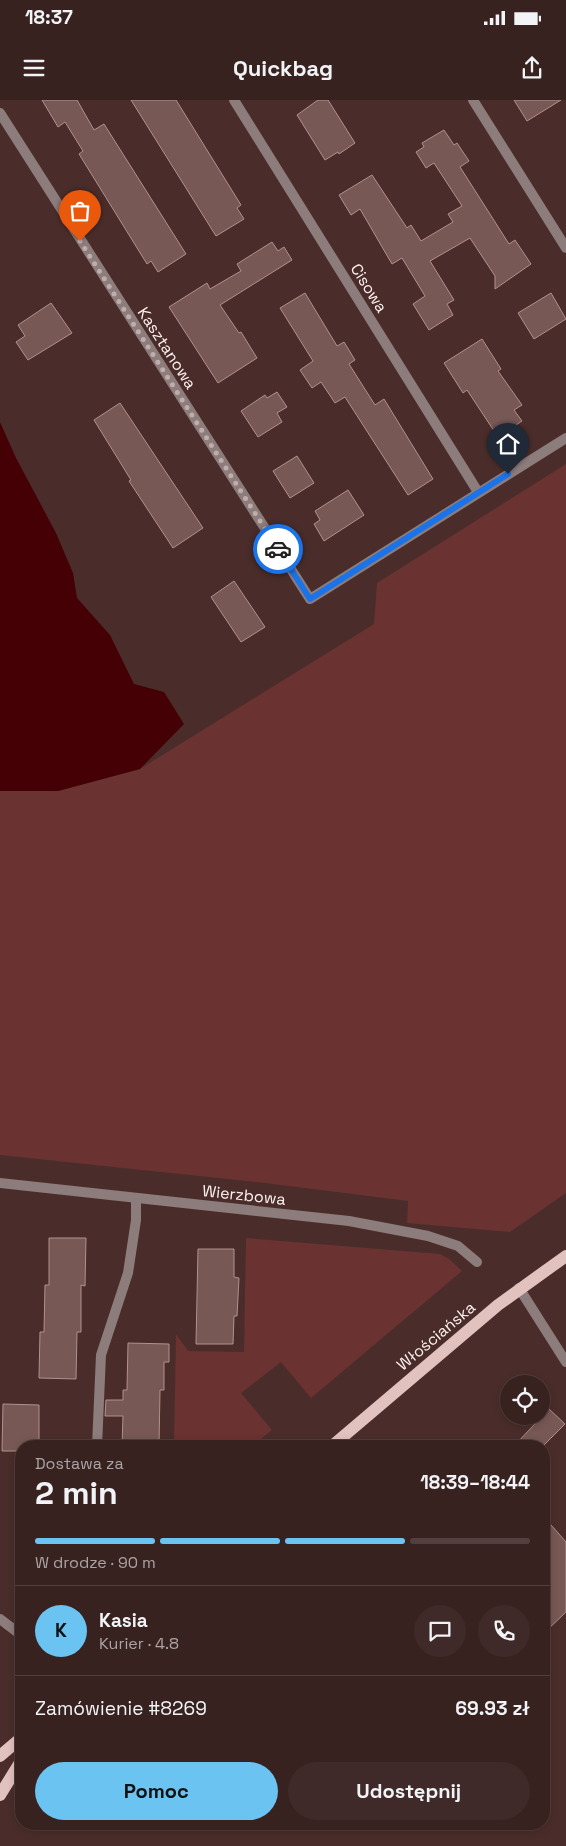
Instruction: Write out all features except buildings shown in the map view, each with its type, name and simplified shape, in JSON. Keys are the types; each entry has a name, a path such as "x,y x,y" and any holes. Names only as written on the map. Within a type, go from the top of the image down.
{"main road":[{"name":"Włościańska","path":"339,1440 518,1288 566,1256"},
{"path":"0,1756 15,1743"},
{"path":"0,1795 15,1771"}],"street":[{"name":"Cisowa","path":"234,100 478,492"},
{"path":"473,100 566,248"},
{"name":"Kasztanowa","path":"0,113 310,599 478,492"},
{"path":"478,492 566,438"},
{"name":"Wierzbowa","path":"0,1183 339,1220 428,1236 458,1246 478,1262"},
{"path":"97,1440 101,1355 128,1273 136,1220 136,1199"},
{"path":"518,1288 566,1362"},
{"path":"0,1618 15,1630"}],"shaded area":[{"path":"0,422 16,458 56,533 73,573 77,598 110,635 134,684 164,692 184,724 140,769 58,791 0,791"},
{"path":"566,464 566,1193 510,1232 407,1223 408,1201 265,1183 0,1155 0,791 58,791 140,769 374,624 377,583"},
{"path":"246,1238 440,1254 449,1259 462,1271 311,1398 281,1362 241,1393 272,1430 260,1440 174,1440 176,1334 188,1351 244,1352"}],"way so far":[{"path":"80,241 278,549"}],"route":[{"path":"278,549 310,599 508,474"}]}
